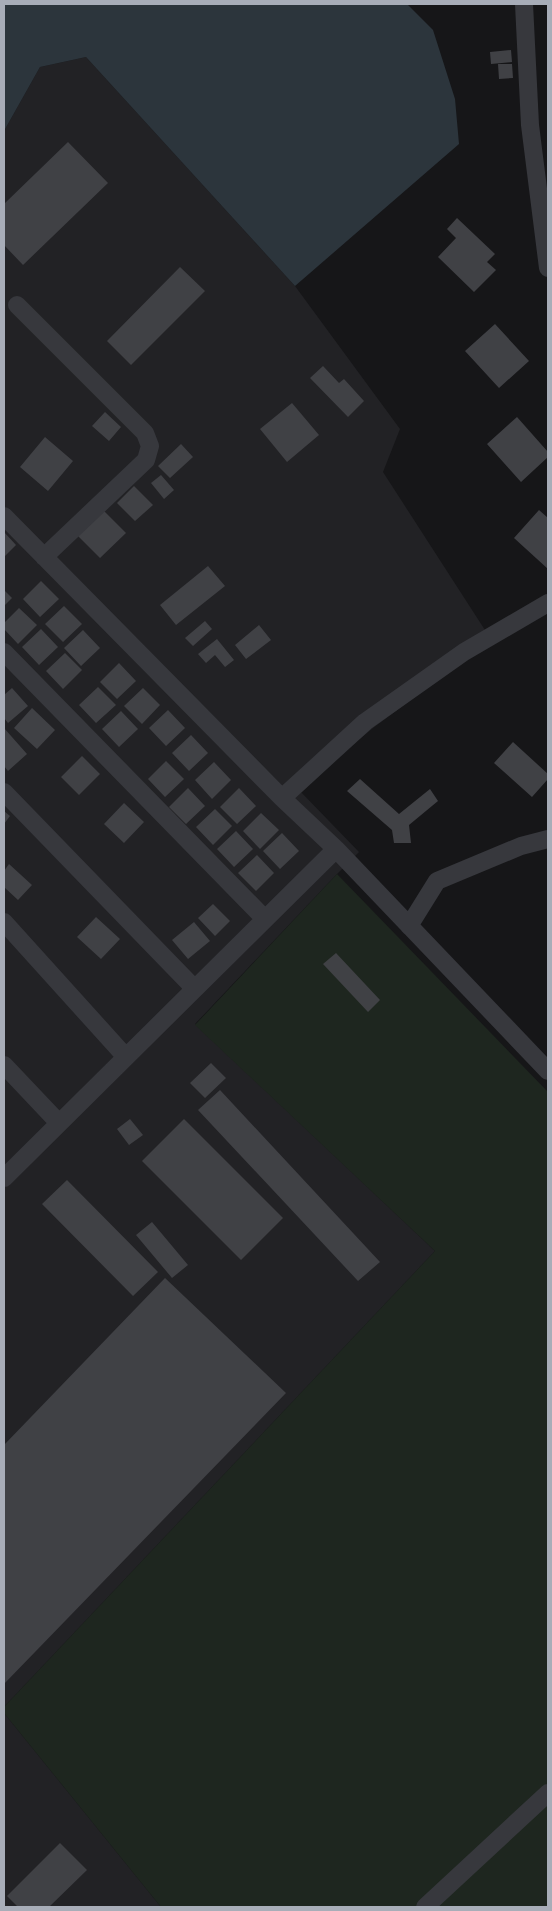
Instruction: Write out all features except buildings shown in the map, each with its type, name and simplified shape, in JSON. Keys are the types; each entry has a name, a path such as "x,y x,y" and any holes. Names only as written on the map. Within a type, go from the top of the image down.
{"street":[{"path":"524,4 530,125 544,202 548,268"},
{"path":"17,305 145,433 150,446 146,460 44,556"},
{"path":"4,516 282,798 336,849 548,1071"},
{"path":"282,798 365,722 464,652 548,603"},
{"path":"4,652 265,919"},
{"path":"4,792 194,988"},
{"path":"409,926 437,881 521,846 548,839"},
{"path":"4,1178 58,1122 336,849"},
{"path":"4,922 125,1056"},
{"path":"4,1065 58,1122"},
{"path":"425,1907 548,1793"}],"shaded area":[{"path":"4,4 407,4 433,30 455,99 459,144 295,286 86,57 40,67 4,131"},
{"path":"86,57 295,286 400,429 383,472 494,644 462,662 373,728 299,790 359,852 195,1024 435,1251 4,1707 4,131 40,67"},
{"path":"337,874 548,1092 548,1907 161,1907 4,1713 4,1707 435,1251 195,1025"},
{"path":"4,1713 161,1907 4,1907"}]}
